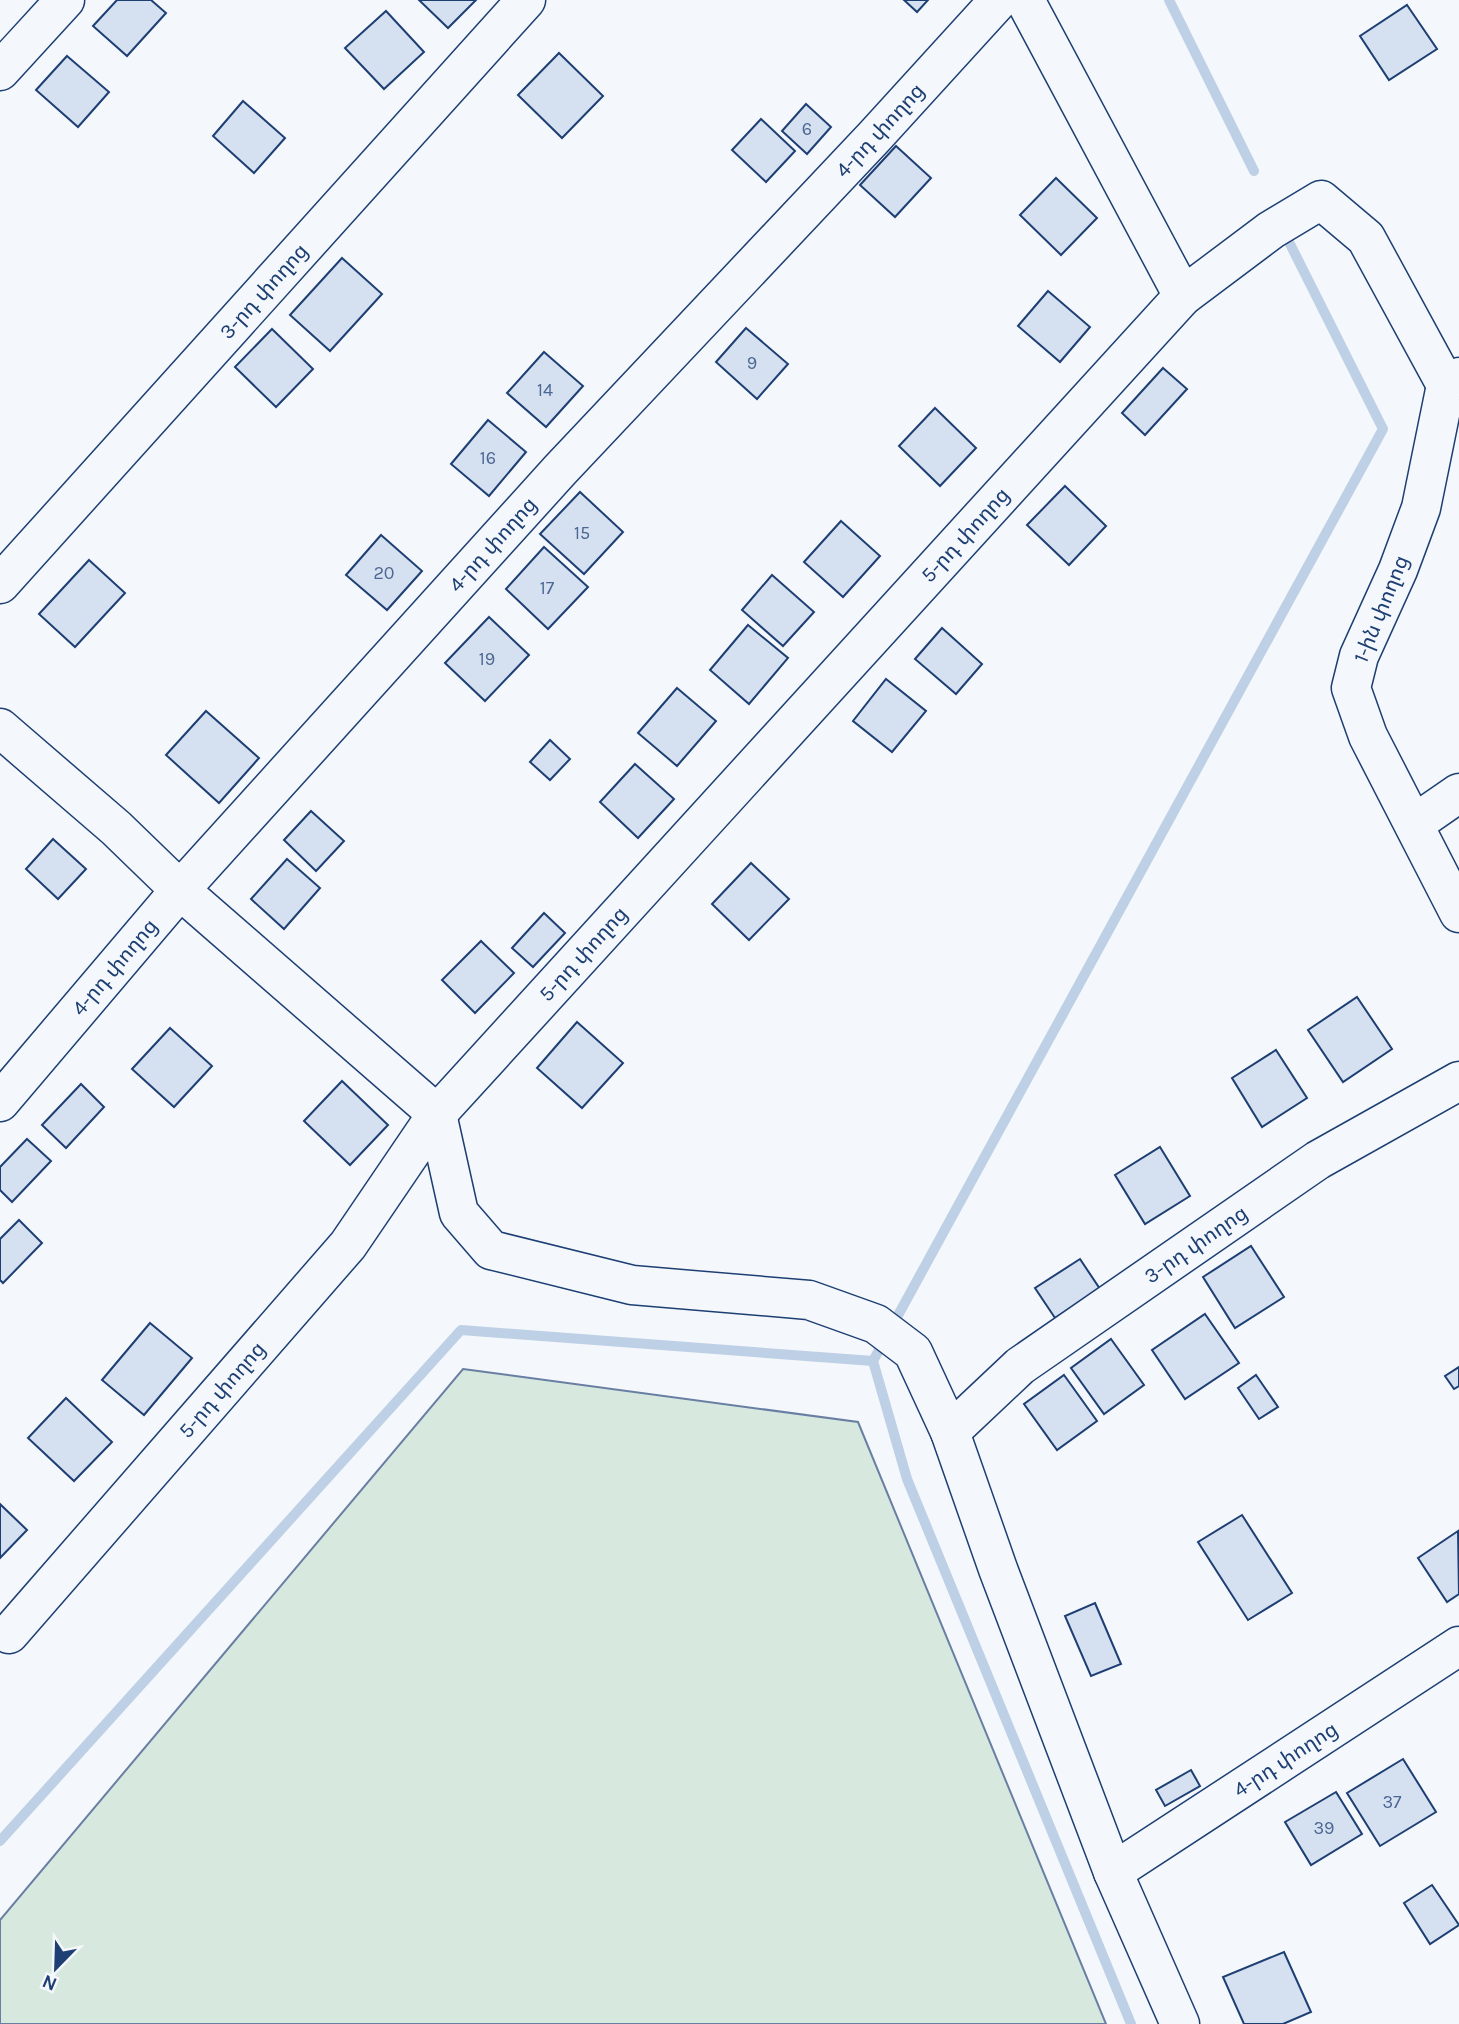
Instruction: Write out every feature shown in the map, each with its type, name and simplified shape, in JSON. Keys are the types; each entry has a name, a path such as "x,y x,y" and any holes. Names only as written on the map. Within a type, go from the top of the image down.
{"street":[{"path":"0,71 65,0"},
{"name":"3-րդ փողոց","path":"0,584 526,0"},
{"name":"4-րդ փողոց","path":"0,1101 180,890 560,470 875,136 999,0"},
{"path":"1025,0 1184,296"},
{"name":"5-րդ փողոց","path":"9,1634 348,1245 437,1114 1184,296 1271,230 1321,200 1366,238 1452,381"},
{"name":"1-ին փողոց","path":"1452,381 1421,508 1398,570 1359,656 1352,688 1368,736 1459,912"},
{"path":"0,728 116,828 180,890 437,1114 459,1213 491,1250 632,1285 809,1300 876,1324 913,1352 950,1432 998,1569 1113,1872 1180,2024"},
{"path":"1414,824 1459,793"},
{"name":"3-րդ փողոց","path":"950,1432 1020,1366 1318,1160 1459,1081"},
{"name":"4-րդ փողոց","path":"1113,1872 1459,1646"}],"shaded area":[{"path":"463,1369 858,1422 1106,2024 0,2024 0,1920"}],"building":[{"path":"117,0 151,0 166,13 127,56 93,26"},
{"path":"419,0 476,0 448,28"},
{"path":"904,0 928,0 917,12"},
{"path":"1407,5 1437,49 1389,80 1360,36"},
{"path":"386,11 424,52 384,89 345,48"},
{"path":"559,53 603,96 562,138 518,95"},
{"path":"67,56 109,92 78,127 36,90"},
{"path":"243,101 285,138 254,173 213,136"},
{"path":"806,104 831,127 807,154 782,131"},
{"path":"761,119 795,151 766,182 732,150"},
{"path":"896,146 931,178 895,217 860,185"},
{"path":"1056,178 1097,218 1061,255 1020,215"},
{"path":"342,258 382,294 330,351 290,315"},
{"path":"1048,291 1090,327 1060,362 1018,326"},
{"path":"746,328 788,364 757,399 716,362"},
{"path":"272,329 313,369 276,407 235,367"},
{"path":"544,352 583,386 546,427 507,393"},
{"path":"1163,368 1187,389 1145,435 1122,413"},
{"path":"935,408 976,448 940,486 899,446"},
{"path":"488,420 526,452 489,496 451,464"},
{"path":"1065,486 1106,526 1069,565 1027,525"},
{"path":"580,492 623,532 584,574 540,534"},
{"path":"841,521 880,556 843,597 804,562"},
{"path":"381,535 422,571 387,610 346,575"},
{"path":"544,547 588,587 548,629 506,589"},
{"path":"89,560 125,593 75,647 39,614"},
{"path":"772,575 814,612 783,646 742,610"},
{"path":"489,617 529,655 485,701 445,663"},
{"path":"748,625 788,658 749,704 710,670"},
{"path":"942,628 982,664 956,694 915,659"},
{"path":"886,679 926,711 892,752 853,721"},
{"path":"677,688 716,721 677,766 638,733"},
{"path":"206,711 259,758 219,803 166,755"},
{"path":"550,740 570,759 550,780 530,762"},
{"path":"635,764 674,799 638,838 600,802"},
{"path":"311,811 344,841 316,871 284,840"},
{"path":"53,839 86,869 58,899 26,869"},
{"path":"287,859 320,888 284,929 251,899"},
{"path":"751,863 789,899 749,940 712,904"},
{"path":"544,913 565,933 533,967 512,948"},
{"path":"481,941 514,973 475,1013 442,980"},
{"path":"1357,997 1392,1049 1343,1082 1308,1030"},
{"path":"577,1022 623,1063 582,1108 537,1068"},
{"path":"170,1028 212,1066 174,1107 132,1069"},
{"path":"1276,1050 1307,1098 1262,1127 1232,1078"},
{"path":"342,1081 388,1125 350,1165 304,1121"},
{"path":"81,1084 104,1107 66,1148 42,1125"},
{"path":"27,1139 51,1161 12,1202 0,1190 0,1167"},
{"path":"1160,1147 1190,1196 1145,1224 1115,1175"},
{"path":"19,1220 42,1243 3,1283 0,1280 0,1239"},
{"path":"1251,1246 1284,1297 1235,1328 1203,1277"},
{"path":"1080,1259 1100,1289 1055,1318 1035,1288"},
{"path":"1205,1314 1239,1363 1185,1399 1152,1350"},
{"path":"150,1323 192,1358 144,1415 102,1380"},
{"path":"1111,1339 1144,1385 1104,1414 1071,1368"},
{"path":"1459,1367 1459,1386 1454,1389 1445,1376"},
{"path":"1064,1375 1097,1421 1057,1450 1024,1404"},
{"path":"1256,1375 1278,1407 1259,1419 1238,1388"},
{"path":"66,1398 112,1442 74,1481 28,1438"},
{"path":"0,1504 27,1530 0,1558"},
{"path":"1242,1515 1292,1593 1248,1620 1198,1542"},
{"path":"1458,1531 1459,1594 1447,1602 1418,1558"},
{"path":"1095,1603 1121,1664 1091,1676 1065,1616"},
{"path":"1403,1759 1436,1812 1380,1846 1347,1793"},
{"path":"1191,1770 1200,1786 1165,1806 1156,1790"},
{"path":"1336,1792 1362,1834 1311,1865 1285,1822"},
{"path":"1432,1885 1459,1925 1430,1944 1404,1903"},
{"path":"1284,1952 1311,2012 1283,2024 1244,2024 1223,1977"}],"waterway":[{"path":"1169,0 1254,171"},
{"path":"1131,2024 907,1479 873,1361 1383,429 1286,236"},
{"path":"0,1841 461,1330 873,1361"}]}
